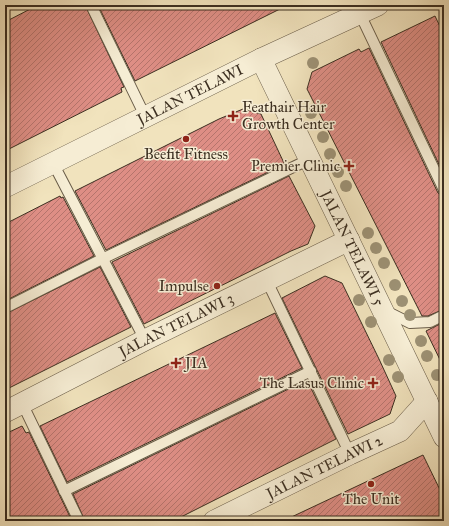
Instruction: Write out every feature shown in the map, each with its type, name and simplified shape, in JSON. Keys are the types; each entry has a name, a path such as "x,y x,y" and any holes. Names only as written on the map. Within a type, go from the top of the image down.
{"street":[{"name":"JALAN TELAWI","path":"5,187 145,116 369,8"},
{"name":"JALAN TELAWI 5","path":"261,59 444,437"},
{"name":"JALAN TELAWI 3","path":"14,408 266,279 349,240"},
{"name":"JALAN TELAWI 2","path":"224,519 350,454 400,431 427,401"}],"lane":[{"path":"90,5 145,116"},
{"path":"369,8 444,190"},
{"path":"5,308 102,259 310,159"},
{"path":"53,163 145,340"},
{"path":"266,279 350,454"},
{"path":"383,310 410,323 430,322 444,315"},
{"path":"64,491 311,371"},
{"path":"14,408 64,491 79,521"}],"building":[{"path":"38,5 85,5 124,87 121,88 122,92 5,151 5,22"},
{"path":"98,5 288,5 135,81"},
{"path":"435,16 444,35 444,175 381,42"},
{"path":"369,48 438,193 444,196 444,309 428,316 422,316 307,89 312,72 359,49 361,52"},
{"path":"243,109 261,114 284,163 283,165 106,250 75,191 219,119"},
{"path":"289,176 315,226 308,244 144,324 112,262"},
{"path":"60,196 61,198 63,197 94,256 5,301 5,224"},
{"path":"100,267 131,327 5,390 5,314"},
{"path":"325,276 342,283 396,396 390,414 348,434 282,298"},
{"path":"275,313 302,368 67,482 40,426"},
{"path":"444,322 444,368 426,331"},
{"path":"307,380 336,439 173,521 85,521 73,494"},
{"path":"22,426 26,433 29,432 72,521 5,521 5,434"},
{"path":"423,455 444,498 444,521 283,521"}],"place":[{"name":"Feathair Hair Growth Center","path":"233,116"},
{"name":"Beefit Fitness","path":"186,139"},
{"name":"Premier Clinic","path":"349,166"},
{"name":"Impulse","path":"217,286"},
{"name":"JIA","path":"176,363"},
{"name":"The Lasus Clinic","path":"373,383"},
{"name":"The Unit","path":"371,484"}]}
